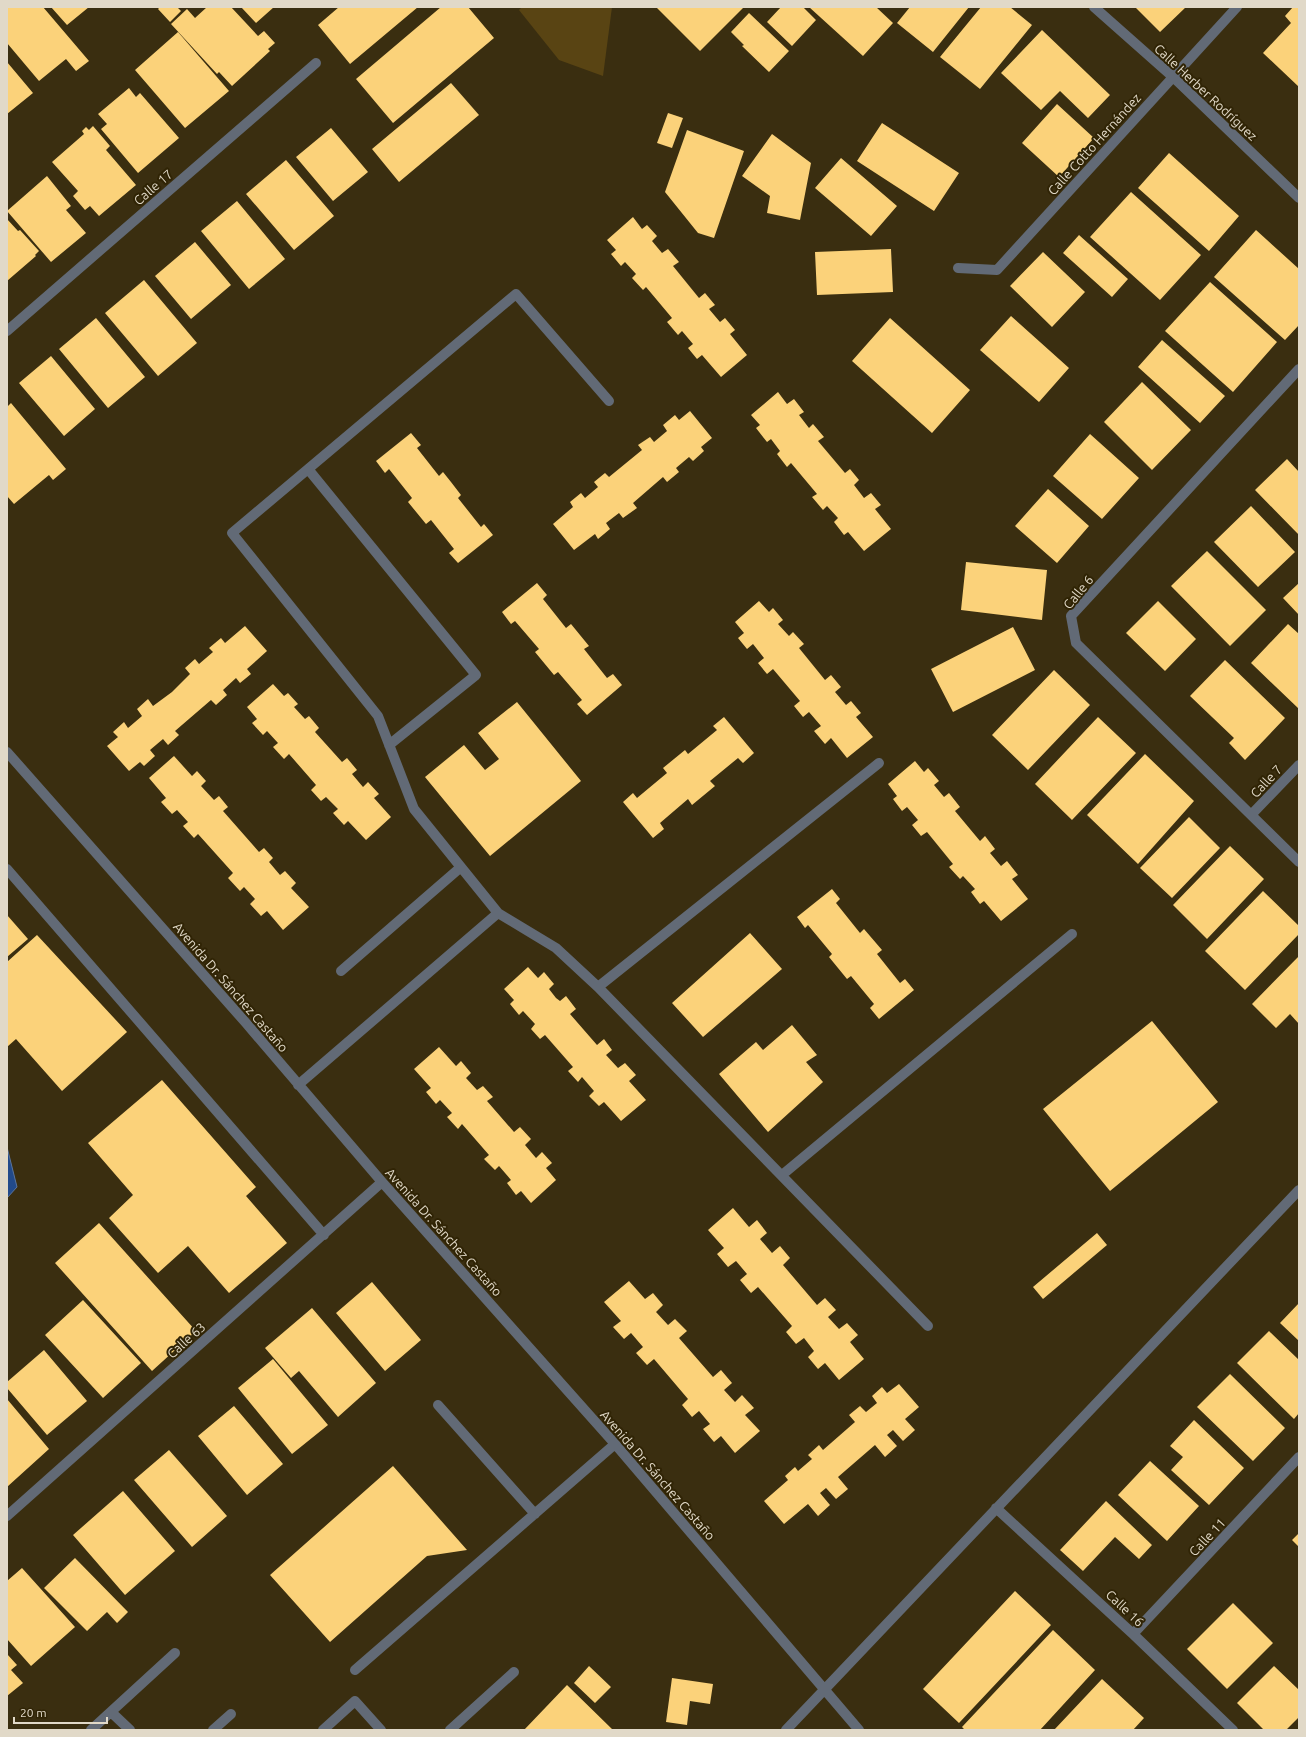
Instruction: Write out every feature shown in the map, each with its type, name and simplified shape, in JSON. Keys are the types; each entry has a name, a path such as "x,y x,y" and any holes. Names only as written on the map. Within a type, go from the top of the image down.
{"street":[{"name":"Calle Herber Rodríguez","path":"1094,7 1173,76 1299,198"},
{"name":"Calle Cotto Hernández","path":"958,268 997,270 1237,7"},
{"name":"Calle 17","path":"7,331 316,62"},
{"path":"609,401 516,294 232,533 378,716 414,809 498,913 556,948 598,988 928,1326"},
{"name":"Calle 6","path":"1299,369 1071,616 1076,643 1299,862"},
{"path":"308,469 476,675 389,745"},
{"name":"Avenida Dr. Sánchez Castaño","path":"7,752 246,1023 382,1182 616,1444 823,1690 859,1730"},
{"path":"598,988 879,763"},
{"name":"Calle 7","path":"1251,815 1299,765"},
{"path":"341,971 461,867"},
{"path":"7,869 324,1234"},
{"path":"298,1085 498,913"},
{"path":"782,1175 1072,934"},
{"name":"Calle 63","path":"7,1516 382,1182"},
{"path":"786,1730 1299,1190"},
{"path":"438,1405 535,1514"},
{"path":"355,1670 616,1444"},
{"name":"Calle 11","path":"1133,1634 1299,1457"},
{"name":"Calle 16","path":"996,1508 1133,1634 1233,1730"},
{"path":"91,1730 175,1653"},
{"path":"450,1730 514,1672"},
{"path":"323,1730 355,1701 381,1730"},
{"path":"111,1712 130,1730"},
{"path":"213,1730 231,1714"}],"shaded area":[{"path":"522,7 612,7 603,76 559,60 519,10"}],"water":[{"path":"7,1147 17,1187 7,1198"}],"building":[{"path":"7,7 43,7 89,61 76,71 66,59 39,81 7,43"},
{"path":"51,7 89,7 67,25"},
{"path":"160,7 177,7 181,11 170,22 158,9"},
{"path":"207,7 231,7 258,36 264,31 275,43 268,49 270,51 232,86 219,72 217,74 171,24 187,9 195,18"},
{"path":"241,7 274,7 256,23"},
{"path":"339,7 418,7 350,64 318,25"},
{"path":"441,7 468,7 494,38 393,123 356,79"},
{"path":"656,7 744,7 700,51"},
{"path":"781,7 803,7 816,20 792,46 767,22"},
{"path":"809,7 876,7 893,23 863,56"},
{"path":"910,7 969,7 933,52 897,23"},
{"path":"981,7 1010,7 1032,25 980,89 940,57"},
{"path":"1135,7 1186,7 1160,32"},
{"path":"1293,7 1299,7 1299,87 1263,53 1291,23 1285,16"},
{"path":"749,13 789,51 769,72 742,46 744,45 731,32"},
{"path":"1042,30 1110,95 1088,118 1060,91 1041,110 1001,73"},
{"path":"178,32 229,91 185,128 135,70"},
{"path":"7,62 33,93 7,114"},
{"path":"451,83 479,115 399,182 372,149"},
{"path":"129,88 136,97 140,93 179,138 138,173 101,129 107,124 98,114"},
{"path":"1057,104 1094,138 1059,177 1022,143"},
{"path":"668,113 683,118 672,148 657,143"},
{"path":"882,123 959,173 934,211 857,161"},
{"path":"93,126 110,146 106,150 136,185 99,216 90,206 85,210 73,196 78,191 52,162 84,134 82,131 86,127 89,130"},
{"path":"331,128 368,172 333,201 296,157"},
{"path":"687,130 744,151 714,238 698,233 665,192"},
{"path":"772,134 811,163 800,220 767,213 770,196 742,176"},
{"path":"1169,153 1239,216 1209,251 1138,188"},
{"path":"841,158 897,206 871,236 815,188"},
{"path":"286,160 334,216 294,250 246,194"},
{"path":"47,176 71,206 66,210 86,233 51,262 7,211"},
{"path":"1131,192 1201,255 1160,300 1090,237"},
{"path":"237,201 285,259 249,289 201,231"},
{"path":"633,217 642,229 647,225 657,236 652,241 662,253 668,249 679,262 673,266 699,298 705,293 715,305 709,309 720,322 725,318 735,330 730,334 747,355 721,377 702,355 697,359 688,348 693,344 682,331 678,335 667,322 672,318 646,287 643,290 632,278 636,274 625,262 621,266 611,254 616,250 607,240"},
{"path":"7,219 18,231 20,230 39,251 35,255 36,256 7,281"},
{"path":"1256,230 1299,269 1299,325 1285,340 1214,277"},
{"path":"1079,235 1128,279 1112,297 1063,253"},
{"path":"195,242 231,285 191,319 155,276"},
{"path":"891,249 893,292 817,295 815,252"},
{"path":"1043,252 1085,292 1052,327 1010,286"},
{"path":"144,280 197,343 158,376 105,313"},
{"path":"1210,282 1277,342 1233,392 1165,331"},
{"path":"1011,316 1069,368 1039,402 980,350"},
{"path":"96,318 145,377 108,408 59,349"},
{"path":"890,318 970,390 932,433 852,361"},
{"path":"1162,340 1225,396 1200,423 1138,367"},
{"path":"51,356 95,409 64,436 19,383"},
{"path":"1142,382 1191,430 1152,470 1104,422"},
{"path":"778,392 787,404 794,399 804,412 799,415 809,428 813,424 824,437 818,441 845,473 850,469 859,480 854,485 864,498 871,493 881,505 875,509 891,529 864,551 848,532 844,535 834,522 838,518 827,506 823,510 812,497 817,494 791,463 787,467 777,454 780,451 771,439 767,442 756,428 760,425 751,415"},
{"path":"11,403 66,469 53,480 49,475 14,504 7,496 7,407"},
{"path":"690,411 712,438 701,447 704,451 693,461 689,457 676,468 679,472 667,482 663,477 633,503 637,508 623,518 619,513 606,523 610,529 598,539 595,534 574,550 553,524 573,507 570,502 581,493 585,498 598,487 594,482 605,473 609,477 642,450 638,445 650,437 654,442 667,431 663,425 675,415 679,420"},
{"path":"411,433 421,445 417,448 439,476 443,472 461,495 458,498 481,527 484,524 493,535 458,563 449,553 454,549 431,520 426,524 408,502 412,498 389,469 385,473 376,461"},
{"path":"1090,434 1139,478 1102,519 1053,476"},
{"path":"1287,459 1299,472 1299,535 1255,490"},
{"path":"1048,489 1089,526 1057,563 1015,526"},
{"path":"1251,506 1295,552 1258,587 1214,542"},
{"path":"1207,551 1266,610 1230,646 1171,586"},
{"path":"966,562 1047,570 1042,620 961,610"},
{"path":"537,583 547,595 543,599 566,628 571,624 589,646 584,649 607,678 613,674 622,685 587,715 577,704 582,700 558,672 554,675 535,652 539,649 515,621 511,624 502,612"},
{"path":"1299,583 1299,615 1283,598"},
{"path":"759,601 769,612 773,608 783,620 778,624 789,636 793,632 804,644 799,648 825,680 831,675 841,687 835,692 846,705 851,701 861,713 856,717 873,737 847,758 831,738 825,744 814,731 821,726 809,712 803,717 794,706 800,701 773,669 767,674 758,663 764,658 753,644 747,649 738,638 744,633 735,622"},
{"path":"1158,601 1196,639 1165,671 1126,633"},
{"path":"1288,624 1299,634 1299,709 1251,663"},
{"path":"245,626 267,651 247,669 251,674 240,683 236,678 223,690 227,695 216,705 211,700 175,731 179,735 168,745 163,739 150,750 155,756 144,766 140,762 129,771 107,746 118,737 113,732 124,722 128,728 142,716 137,709 148,699 153,706 172,692 190,674 185,668 195,659 199,664 213,652 209,648 221,638 225,643"},
{"path":"1013,627 1035,670 953,712 931,669"},
{"path":"1225,660 1285,718 1245,760 1229,743 1234,738 1190,696"},
{"path":"1054,670 1090,705 1028,770 992,735"},
{"path":"273,684 284,696 288,693 298,704 294,707 305,719 309,716 319,728 315,732 342,762 347,758 357,770 352,774 363,787 368,782 379,794 374,798 391,817 366,840 348,821 344,825 333,813 338,809 326,797 321,801 311,790 316,785 289,754 284,759 273,747 278,743 267,731 263,735 252,723 257,719 247,707"},
{"path":"517,702 581,781 490,856 425,777 464,745 485,770 499,759 478,733"},
{"path":"724,717 754,753 743,763 738,758 710,781 715,786 692,805 688,799 660,823 664,829 653,838 623,802 633,793 637,798 667,773 663,768 685,750 688,754 717,730 713,726"},
{"path":"1098,717 1136,753 1072,820 1035,784"},
{"path":"1145,754 1194,801 1138,864 1087,815"},
{"path":"174,756 192,776 197,771 206,781 201,786 214,800 219,796 228,807 223,811 259,852 264,848 273,858 269,862 280,875 285,871 296,883 291,888 309,907 283,930 267,911 261,916 250,904 255,899 244,887 240,891 228,878 233,873 198,834 194,838 183,826 188,822 177,810 172,814 161,802 166,798 149,778"},
{"path":"915,761 924,772 928,768 939,781 934,785 944,797 949,793 960,807 955,811 980,841 985,836 995,849 990,853 1001,866 1007,861 1018,875 1012,879 1028,899 1001,921 984,901 980,904 971,892 975,889 963,876 960,879 949,867 953,864 927,832 921,836 912,825 918,820 907,807 902,811 893,799 897,796 888,784"},
{"path":"1189,817 1220,848 1172,898 1140,868"},
{"path":"1230,846 1264,879 1207,939 1173,905"},
{"path":"832,889 840,899 836,903 860,933 864,929 882,950 877,954 900,983 905,979 914,990 879,1019 870,1008 874,1004 851,976 847,979 829,957 832,954 808,925 805,928 797,917"},
{"path":"1263,891 1299,926 1299,934 1245,990 1205,951"},
{"path":"7,915 28,939 7,957"},
{"path":"750,933 782,969 703,1037 672,1003"},
{"path":"37,935 127,1032 62,1091 16,1039 7,1047 7,962"},
{"path":"1299,956 1299,1024 1290,1014 1276,1028 1252,1004"},
{"path":"528,967 538,978 544,972 554,984 549,989 556,998 560,1001 566,996 576,1009 570,1014 597,1045 604,1039 612,1050 606,1055 618,1068 625,1063 636,1075 629,1081 646,1100 621,1121 604,1102 599,1106 589,1096 594,1091 582,1077 578,1082 568,1071 573,1067 545,1035 540,1039 531,1029 535,1024 523,1011 519,1015 510,1004 514,1000 504,989"},
{"path":"1152,1021 1218,1102 1110,1191 1043,1109"},
{"path":"792,1025 817,1055 806,1062 823,1082 768,1132 719,1074 756,1042 763,1050"},
{"path":"439,1047 456,1066 461,1061 471,1073 466,1078 477,1090 483,1086 493,1097 487,1101 514,1132 520,1127 531,1139 525,1145 536,1158 542,1152 552,1163 546,1168 556,1180 531,1203 521,1191 516,1195 507,1183 511,1180 499,1166 495,1170 484,1159 489,1155 462,1124 458,1129 447,1117 452,1113 440,1100 436,1104 426,1092 431,1088 414,1069"},
{"path":"162,1080 256,1187 246,1196 287,1243 229,1293 188,1246 158,1273 109,1218 133,1195 88,1143"},
{"path":"733,1208 749,1227 757,1220 767,1233 760,1239 772,1253 780,1246 790,1258 783,1265 817,1305 825,1298 836,1310 828,1317 839,1329 847,1323 858,1335 850,1342 864,1359 839,1380 825,1363 818,1369 808,1357 814,1351 804,1338 796,1344 786,1332 792,1326 758,1287 751,1293 740,1280 747,1274 736,1261 728,1267 717,1254 724,1248 708,1230"},
{"path":"99,1223 196,1331 152,1371 55,1263"},
{"path":"1097,1233 1107,1245 1043,1299 1033,1287"},
{"path":"629,1281 645,1299 653,1293 663,1305 656,1312 668,1325 675,1319 687,1331 679,1338 713,1377 721,1370 732,1383 724,1390 735,1402 742,1395 754,1408 745,1415 760,1431 735,1453 721,1436 714,1442 703,1429 710,1424 699,1411 692,1417 682,1405 688,1399 654,1359 647,1365 636,1353 643,1347 631,1333 624,1339 613,1327 621,1321 604,1302"},
{"path":"372,1282 421,1340 385,1371 336,1313"},
{"path":"83,1300 141,1363 103,1398 45,1335"},
{"path":"1299,1303 1299,1341 1280,1323"},
{"path":"312,1308 376,1383 338,1417 299,1371 291,1378 265,1348"},
{"path":"1269,1331 1299,1360 1299,1413 1294,1419 1237,1363"},
{"path":"44,1350 87,1401 47,1435 7,1388 7,1382"},
{"path":"273,1359 328,1425 292,1454 238,1388"},
{"path":"1230,1374 1285,1428 1253,1461 1197,1407"},
{"path":"899,1384 919,1407 905,1419 915,1430 903,1441 893,1430 887,1435 897,1446 885,1457 875,1445 838,1477 848,1489 836,1499 826,1488 820,1493 830,1505 818,1516 808,1504 784,1524 764,1501 788,1480 785,1476 795,1467 798,1471 812,1459 808,1455 819,1445 823,1450 855,1422 849,1415 860,1406 866,1412 877,1403 872,1396 882,1387 887,1393"},
{"path":"7,1399 49,1449 7,1487"},
{"path":"234,1406 283,1464 247,1495 198,1436"},
{"path":"1194,1420 1244,1468 1209,1505 1171,1470 1183,1457 1170,1446"},
{"path":"169,1450 227,1516 192,1547 134,1480"},
{"path":"1150,1461 1199,1506 1167,1541 1118,1495"},
{"path":"393,1466 467,1550 427,1556 330,1642 270,1575"},
{"path":"123,1491 175,1551 125,1595 73,1535"},
{"path":"1106,1501 1152,1545 1139,1559 1115,1537 1083,1571 1060,1550"},
{"path":"1299,1533 1299,1547 1292,1540"},
{"path":"75,1558 128,1612 117,1623 107,1612 87,1631 44,1588"},
{"path":"22,1568 75,1627 31,1666 7,1639 7,1581"},
{"path":"1015,1591 1051,1625 959,1723 923,1689"},
{"path":"1233,1603 1273,1643 1227,1689 1187,1649"},
{"path":"1053,1630 1095,1670 1040,1730 965,1730 962,1727"},
{"path":"7,1654 17,1665 11,1670 23,1683 7,1696"},
{"path":"589,1666 611,1687 595,1703 574,1683"},
{"path":"1274,1666 1299,1690 1299,1717 1286,1730 1264,1730 1237,1703"},
{"path":"672,1678 713,1684 710,1704 690,1701 687,1725 666,1722"},
{"path":"1102,1679 1144,1718 1133,1730 1054,1730"},
{"path":"567,1685 613,1730 524,1730"}]}
